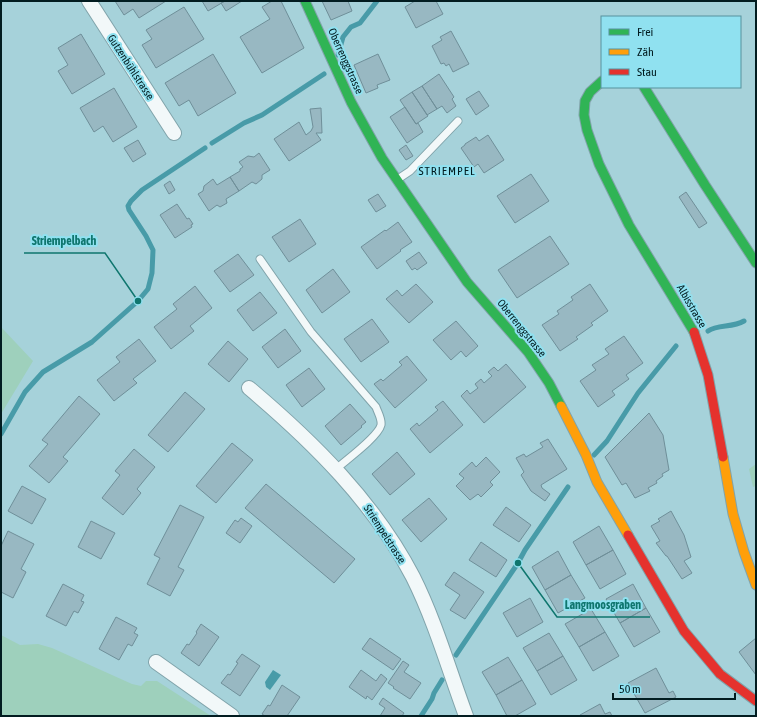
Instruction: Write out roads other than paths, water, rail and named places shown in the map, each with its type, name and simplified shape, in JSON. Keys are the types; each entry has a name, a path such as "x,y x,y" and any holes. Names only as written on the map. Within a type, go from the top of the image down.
{"street":[{"name":"Gutzenbühlstrasse","path":"89,1 174,133"},
{"name":"Oberrenggstrasse","path":"305,1 351,102 382,158 398,179 467,282 528,352 549,383 586,455 597,482 684,631 720,674 756,702"},
{"name":"Albisstrasse","path":"601,82 590,92 585,101 584,115 587,130 599,164 629,225 694,330 708,375 733,514 744,552 756,585"},
{"path":"645,88 756,263"},
{"name":"Striempelstrasse","path":"248,388 296,430 336,469 370,510 393,543 413,578 431,618 466,716"},
{"path":"156,662 232,716"}],"lane":[{"path":"398,179 410,171 458,121"},
{"path":"260,259 311,332 376,408 380,416 381,426 375,436 336,469"}],"water":[{"path":"273,670 281,675 270,690 266,687 265,682"}],"waterway":[{"path":"338,55 343,37 351,27 360,23 377,1"},
{"path":"212,143 244,123 262,115 324,74"},
{"path":"1,434 25,392 43,372 92,342 138,301 148,289 152,273 153,250 128,206 142,190 205,148"},
{"path":"708,331 716,327 735,325 744,321"},
{"path":"594,455 607,441 638,393 676,346"},
{"path":"456,655 568,487"},
{"path":"421,716 442,680"}],"place":[{"name":"Striempelbach","path":"138,301"},
{"name":"Langmoosgraben","path":"518,563"}],"district":[{"name":"STRIEMPEL","path":"447,171"}]}
